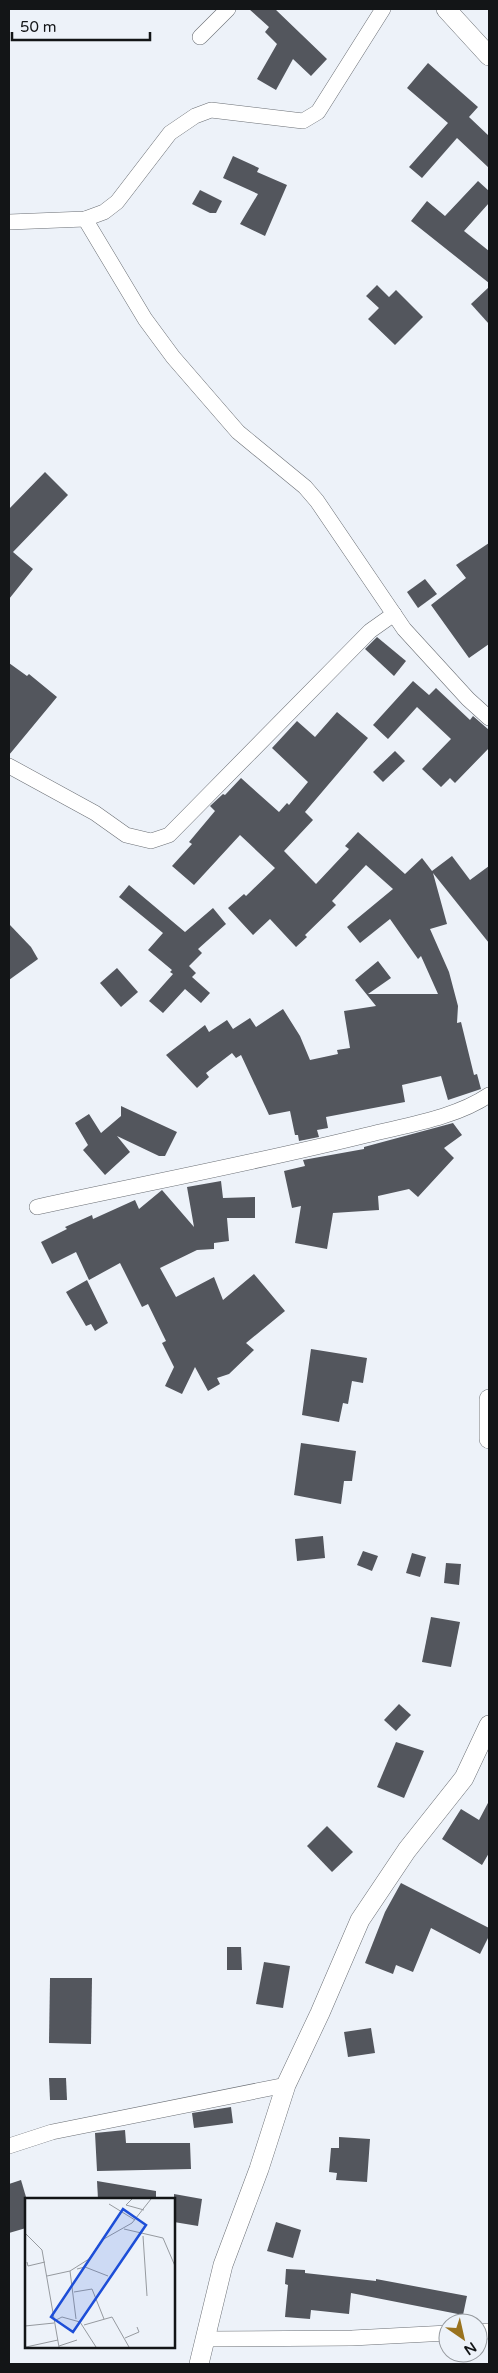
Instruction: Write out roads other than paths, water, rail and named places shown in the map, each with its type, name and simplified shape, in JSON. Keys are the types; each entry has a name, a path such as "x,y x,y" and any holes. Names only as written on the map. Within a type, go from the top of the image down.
{"street":[{"path":"200,37 228,9"},
{"path":"9,222 85,219 104,212 117,202 162,141 195,116 211,110 303,121 318,112 383,9"},
{"path":"446,9 489,56"},
{"path":"85,219 145,319 172,357 238,432 305,487 317,500 404,629 468,699 489,718"},
{"path":"9,766 95,813 126,835 151,841 168,835 370,631 394,614"},
{"path":"37,1207 342,1141 425,1120 477,1103 489,1095"},
{"path":"489,1399 489,1439"},
{"path":"199,2364 223,2265 259,2169 286,2085 320,2014 360,1920 408,1850 464,1778 489,1725"},
{"path":"9,2146 52,2132 286,2085"},
{"path":"205,2340 352,2338 438,2334"}]}
